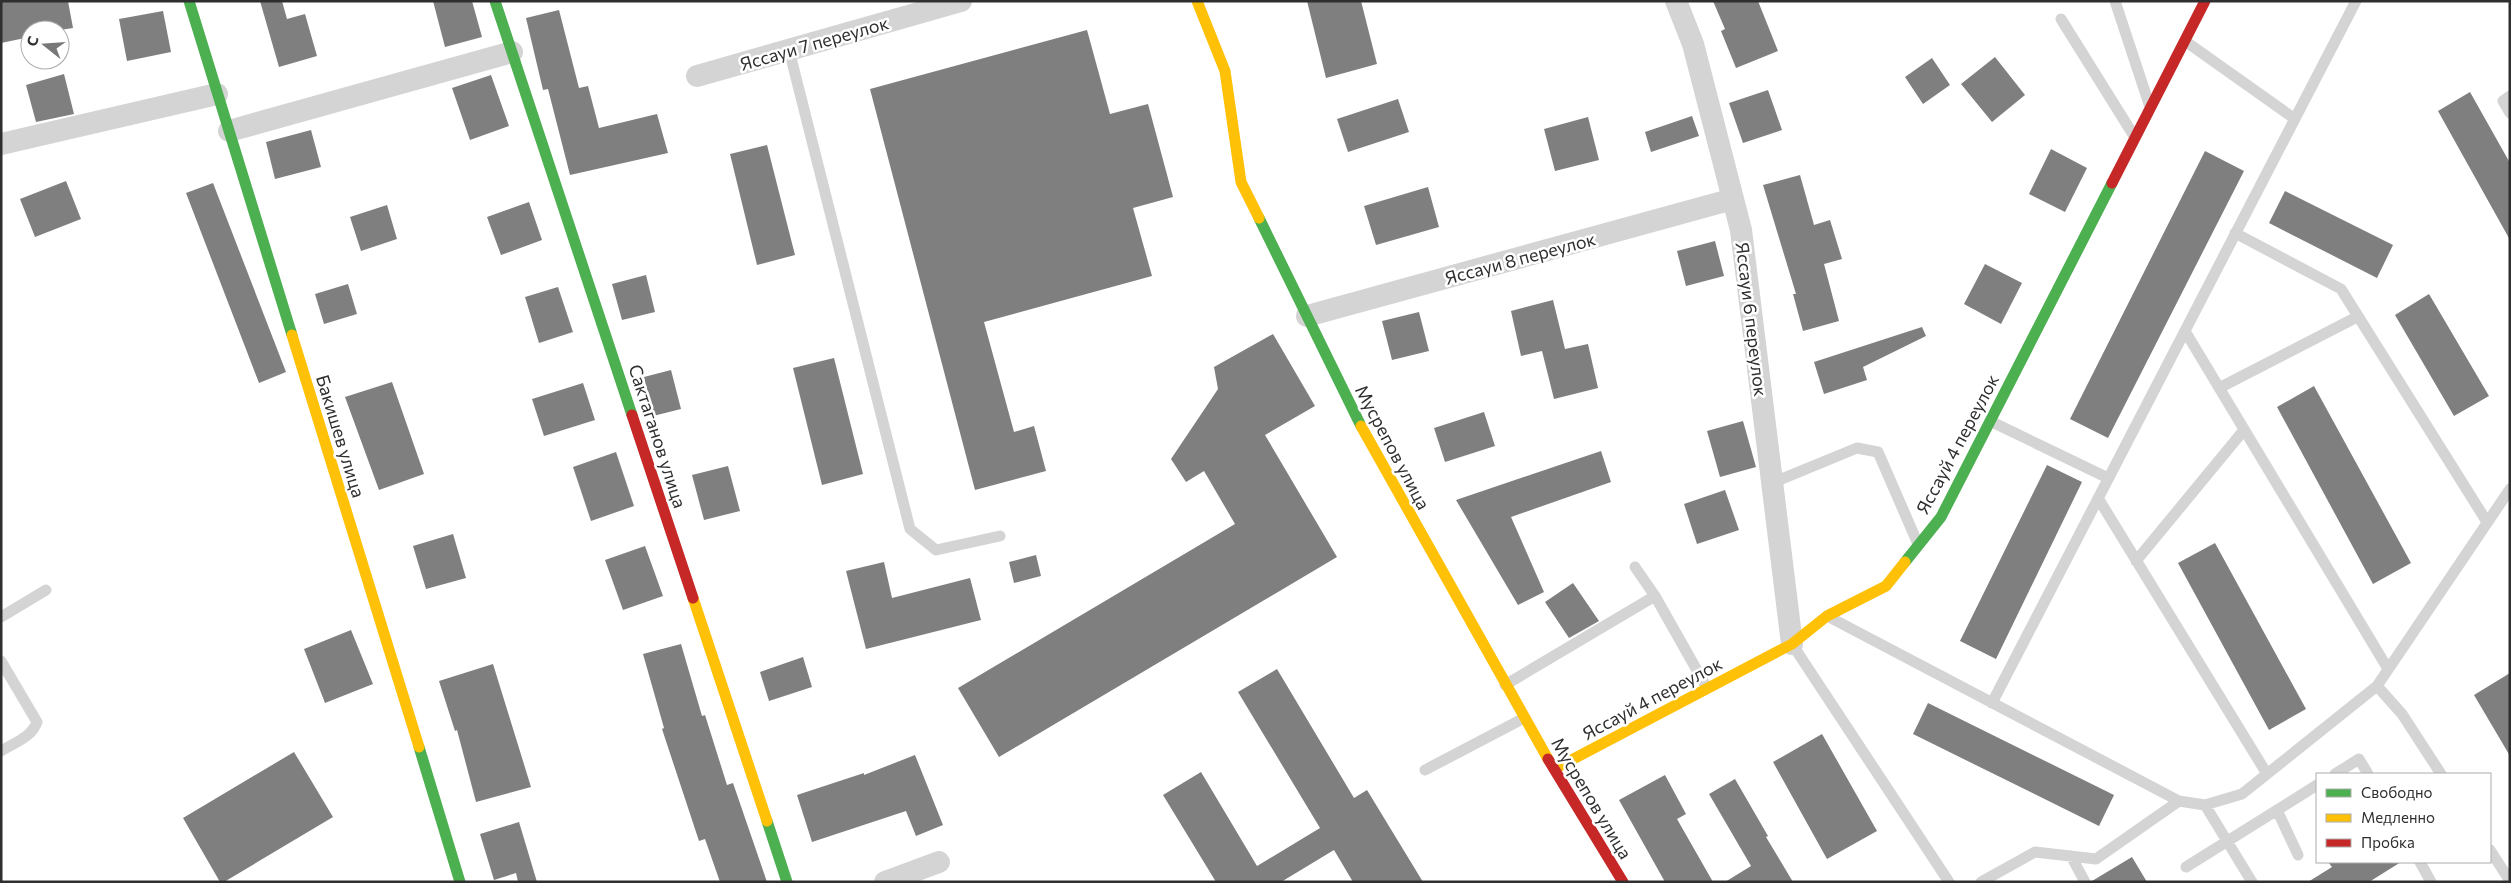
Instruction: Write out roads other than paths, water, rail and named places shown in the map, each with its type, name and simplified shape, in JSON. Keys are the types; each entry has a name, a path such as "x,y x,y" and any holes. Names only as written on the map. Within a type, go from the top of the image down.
{"street":[{"name":"Бакишев улица","path":"189,1 460,882"},
{"name":"Сактаганов улица","path":"495,1 787,882"},
{"name":"Яссауи 7 переулок","path":"697,76 961,1"},
{"name":"Мусрепов улица","path":"1197,1 1225,71 1241,182 1373,451 1524,718 1556,768 1623,882"},
{"name":"Яссауи 6 переулок","path":"1676,1 1693,44 1741,230 1792,644"},
{"name":"Яссауй 4 переулок","path":"1556,768 1792,644 1827,616 1886,586 1941,517 2205,1"},
{"path":"229,131 512,52"},
{"path":"1,144 218,94"},
{"name":"Яссауи 8 переулок","path":"1307,316 1733,200"},
{"path":"885,882 939,862"}],"lane":[{"path":"2115,1 2150,108"},
{"path":"1992,703 2356,1"},
{"path":"2061,19 2135,138"},
{"path":"2185,41 2295,119"},
{"path":"789,50 910,529 936,550 1000,536"},
{"path":"2510,96 2503,101 2510,113"},
{"path":"2235,233 2341,289 2487,522"},
{"path":"2219,388 2357,317"},
{"path":"2184,331 2388,669"},
{"path":"1990,421 2108,478"},
{"path":"2136,560 2244,430"},
{"path":"1772,484 1857,448 1878,452 1918,545"},
{"path":"1827,616 2179,801 2206,804 2242,794 2376,686 2510,488"},
{"path":"2098,498 2267,774"},
{"path":"1635,567 1655,596 1707,688"},
{"path":"1,617 46,590"},
{"path":"1505,685 1655,596"},
{"path":"1792,644 1949,882"},
{"path":"1,661 37,722 35,729 24,738 1,751"},
{"path":"2376,686 2402,714 2440,773"},
{"path":"1424,770 1524,718"},
{"path":"2337,773 2359,759 2367,773"},
{"path":"2186,867 2316,786"},
{"path":"1981,882 2035,852 2096,859 2179,801"},
{"path":"2206,804 2252,882"},
{"path":"2277,810 2298,855"},
{"path":"2491,852 2510,881"},
{"path":"2071,856 2085,882"},
{"path":"2421,863 2432,882"}]}
